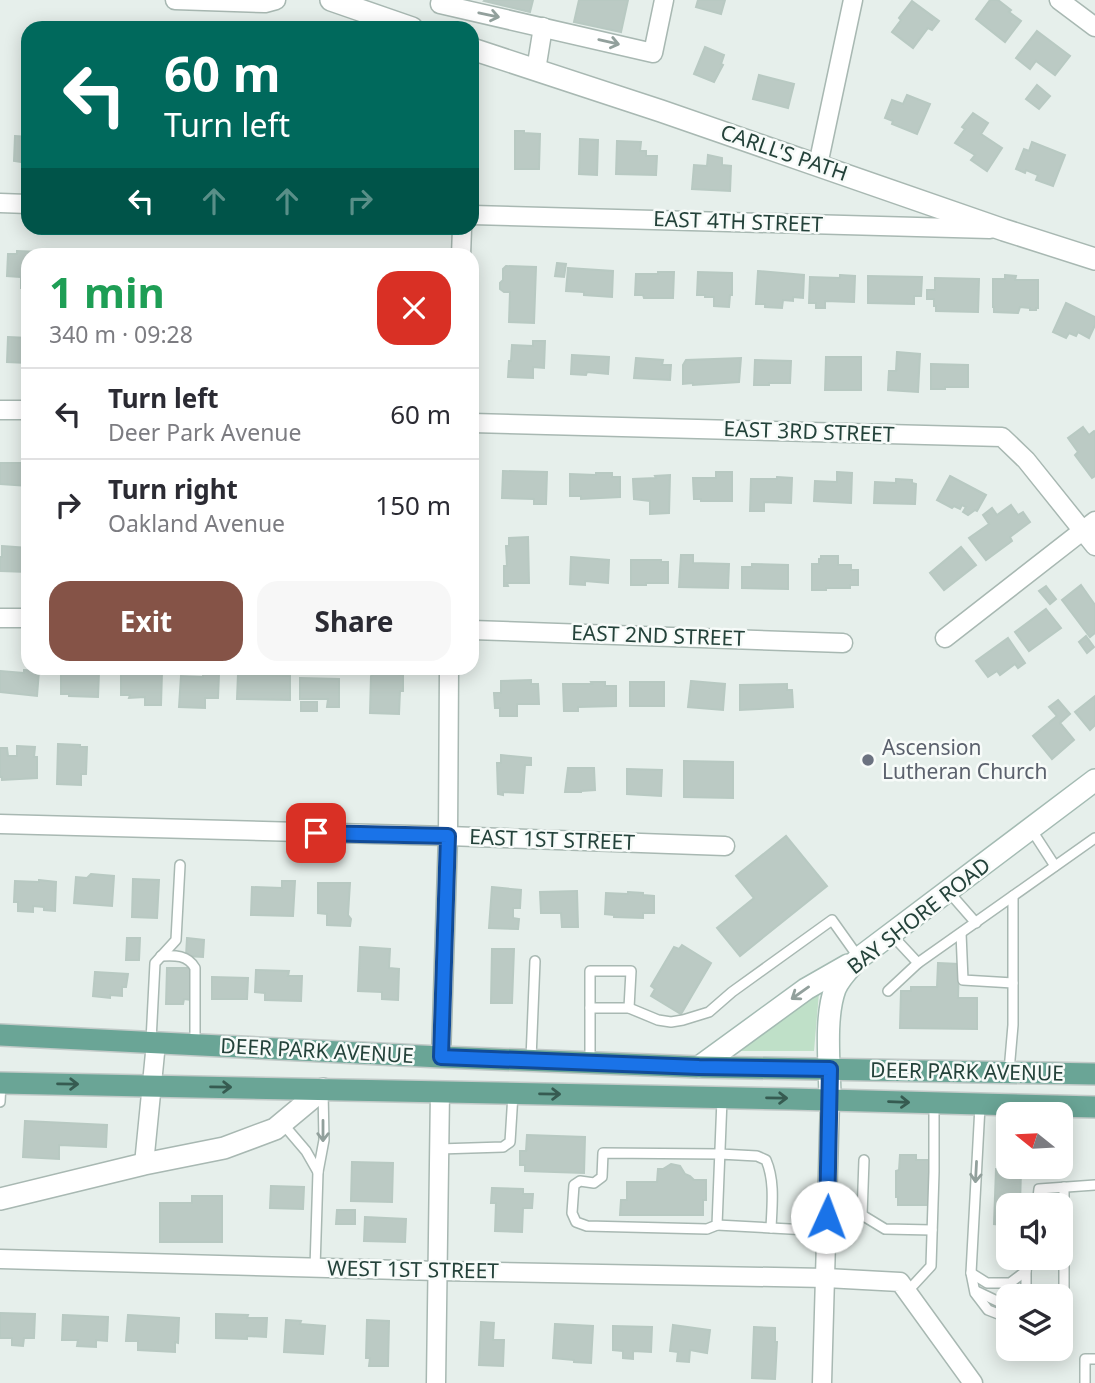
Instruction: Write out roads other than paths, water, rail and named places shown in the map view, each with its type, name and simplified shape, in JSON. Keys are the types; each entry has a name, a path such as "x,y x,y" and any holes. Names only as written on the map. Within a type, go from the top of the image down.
{"main road":[{"name":"DEER PARK AVENUE","path":"0,1035 699,1067 1095,1074"},
{"name":"DEER PARK AVENUE","path":"0,1089 152,1086 1095,1107"}],"street":[{"path":"175,0 265,3 276,0"},
{"path":"331,0 392,21"},
{"path":"441,0 440,4 653,52 664,0"},
{"path":"818,165 853,0"},
{"path":"1059,0 1095,27"},
{"path":"536,70 542,27"},
{"name":"CARLL'S PATH","path":"479,51 1095,260"},
{"path":"0,203 21,204"},
{"name":"EAST 4TH STREET","path":"479,215 1004,230"},
{"path":"0,410 21,410"},
{"name":"EAST 3RD STREET","path":"479,423 1002,438 1089,526 1095,546"},
{"path":"945,638 1089,526"},
{"path":"0,618 21,618"},
{"name":"EAST 2ND STREET","path":"479,630 842,643"},
{"path":"441,1057 448,836 449,675"},
{"name":"BAY SHORE ROAD","path":"830,1100 829,1044 832,999 839,982 859,958 1095,780"},
{"name":"EAST 1ST STREET","path":"0,824 725,846"},
{"path":"699,1067 806,989 859,958"},
{"path":"144,1164 152,1086 153,1043"},
{"path":"0,1199 144,1164 224,1148 275,1129 323,1089"},
{"path":"436,1383 440,1091"},
{"path":"822,1383 830,1100"},
{"name":"WEST 1ST STREET","path":"1,1254 315,1268 825,1278 900,1282 907,1292"},
{"path":"907,1292 973,1383"}],"lane":[{"path":"1031,829 1055,866"},
{"path":"888,991 918,963 1095,838"},
{"path":"153,1043 155,963 176,940 180,865"},
{"path":"948,891 976,923"},
{"path":"1009,1073 1013,1025 1013,896"},
{"path":"590,1009 629,1008 658,1020 671,1022 709,1012 732,992 832,920 859,958"},
{"path":"961,933 963,980 1013,983"},
{"path":"891,934 918,963"},
{"path":"161,957 185,958 192,962 195,968 195,1045"},
{"path":"531,1061 535,961"},
{"path":"590,1063 590,971 631,971 629,1008"},
{"path":"315,1268 318,1172 324,1140 323,1089"},
{"path":"439,1149 503,1147 510,1142 513,1093"},
{"path":"717,1225 722,1097"},
{"path":"907,1292 930,1266 934,1103"},
{"path":"980,1104 971,1273 975,1293 988,1310 996,1312"},
{"path":"282,1123 306,1151 318,1172"},
{"path":"771,1228 770,1170 766,1160 757,1156 603,1153 603,1177 594,1183 580,1181 574,1185 572,1213 576,1222 587,1226 707,1229 717,1225 771,1228 827,1224 862,1215 885,1229 932,1230"},
{"path":"862,1215 864,1160"},
{"path":"1039,1193 1039,1189 1095,1185"},
{"path":"1063,1284 1065,1187"},
{"path":"971,1273 987,1283 1010,1283 1026,1270"},
{"path":"1026,1270 1026,1284"},
{"path":"975,1291 996,1301"},
{"path":"1085,1383 1085,1359 1095,1359"}],"place":[{"name":"Ascension Lutheran Church","path":"868,760"}]}
